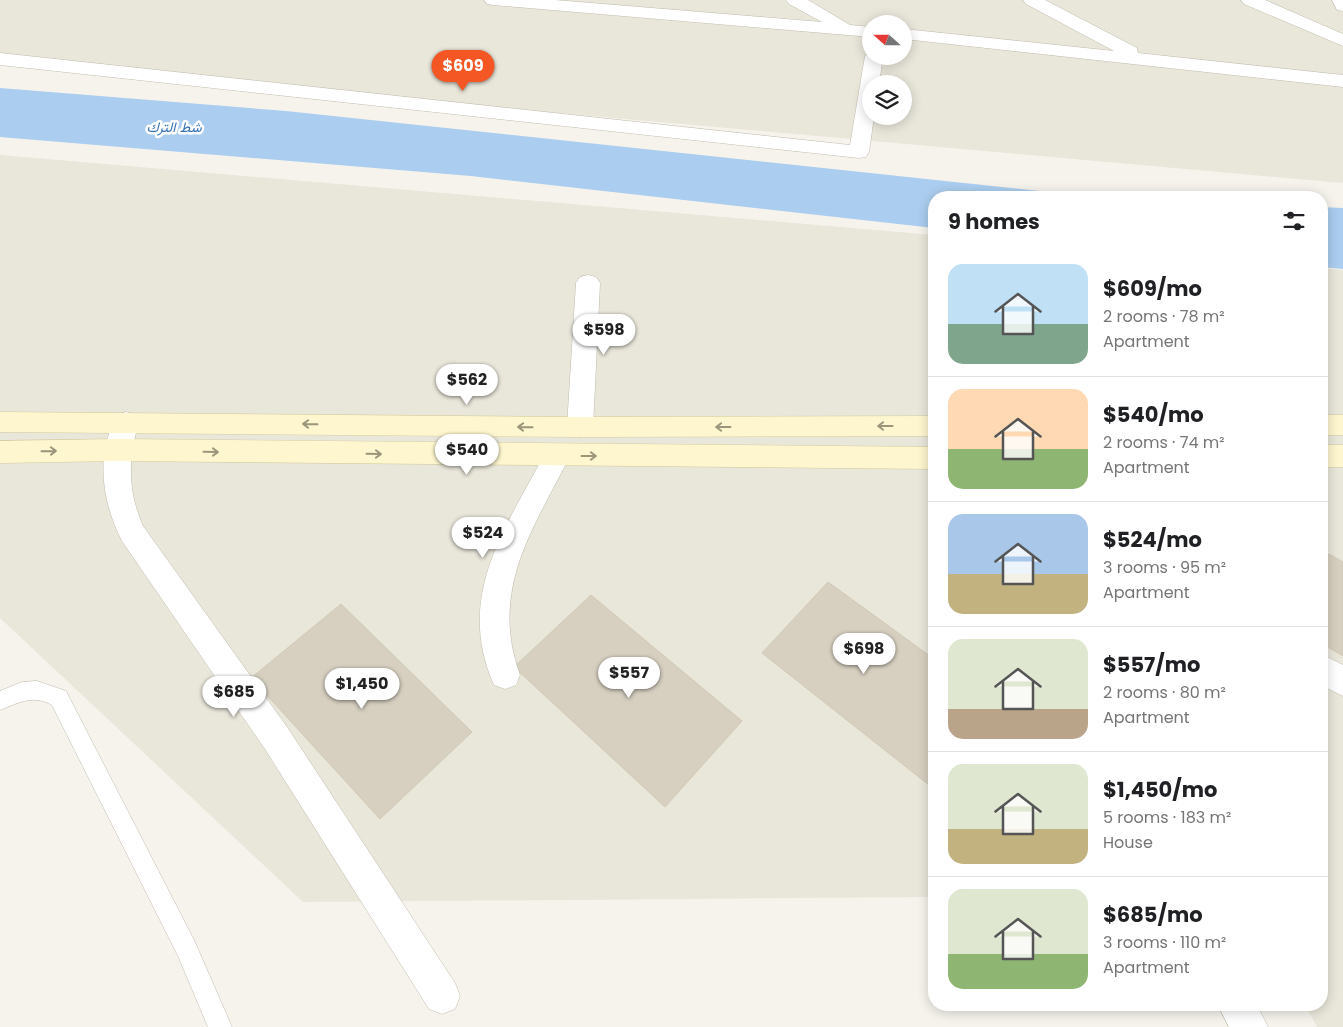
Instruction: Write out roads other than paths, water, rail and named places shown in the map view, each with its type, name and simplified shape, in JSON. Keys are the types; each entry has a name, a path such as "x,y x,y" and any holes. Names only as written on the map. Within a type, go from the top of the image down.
{"street":[{"path":"493,0 862,31"},
{"path":"795,0 849,30"},
{"path":"1032,0 1143,59"},
{"path":"1250,0 1343,41"},
{"path":"1341,0 1343,6"},
{"path":"912,35 1343,81"},
{"path":"0,59 859,152 873,65"},
{"path":"580,427 588,283"},
{"path":"0,422 121,436 557,456 928,458"},
{"path":"1328,425 1343,425"},
{"path":"0,452 121,436 580,427 928,426"},
{"path":"121,436 115,481 122,511 132,533 276,738 442,996"},
{"path":"505,675 495,642 493,620 499,579 513,545 557,456"},
{"path":"1328,456 1343,456"},
{"path":"1328,672 1343,682"},
{"path":"1240,1011 1249,1027"}],"lane":[{"path":"0,701 24,691 38,690 50,692 59,698 186,948 220,1027"}],"water":[{"name":"شط الترك","path":"0,88 286,111 1039,191 928,191 928,227 471,176 0,137"},
{"path":"1328,207 1343,208 1343,269 1328,268"}]}
